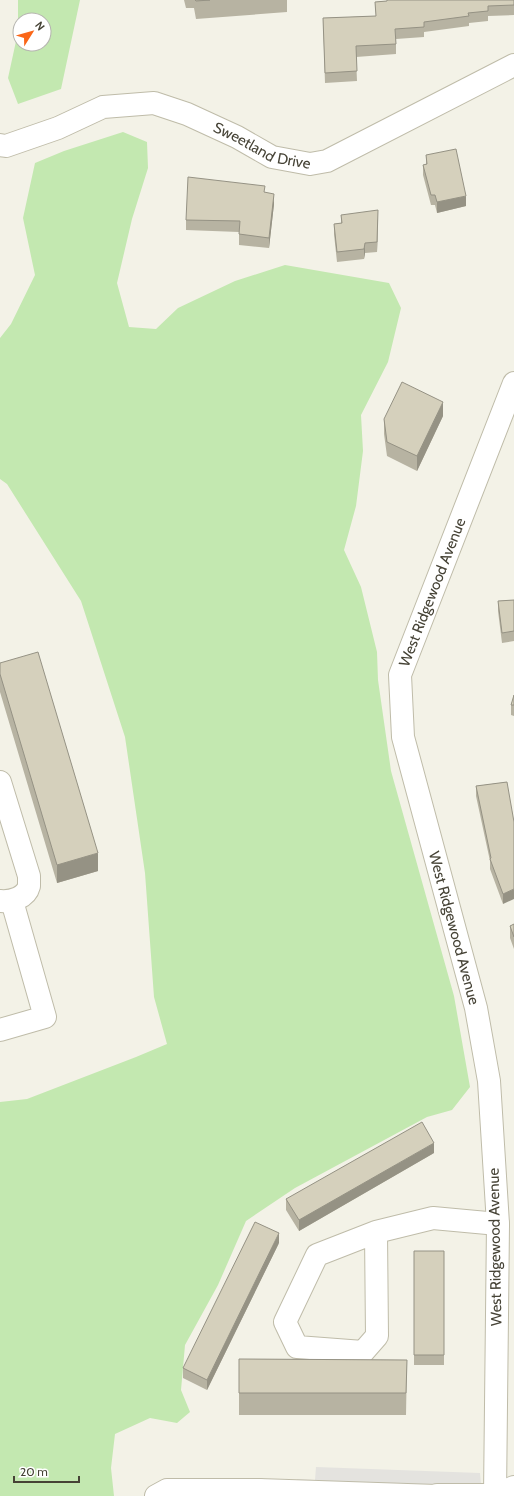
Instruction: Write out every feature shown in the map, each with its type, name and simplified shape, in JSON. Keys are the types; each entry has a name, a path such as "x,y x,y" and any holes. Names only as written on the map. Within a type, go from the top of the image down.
{"street":[{"name":"Sweetland Drive","path":"0,145 6,146 58,128 103,107 154,103 194,118 237,137 272,157 310,164 327,161 514,65"},
{"name":"West Ridgewood Avenue","path":"501,1493 498,1224 489,1082 476,1008 403,737 400,675 514,383"},
{"path":"0,782 29,876 28,886 24,894 6,901 45,1017 0,1030"},
{"path":"376,1232 377,1336 363,1352 297,1347 285,1322 316,1255 376,1232 433,1218 498,1224"},
{"path":"156,1496 167,1490 437,1496 501,1493"}],"green space":[{"path":"18,0 80,0 61,89 18,104 8,78 14,52 52,52 52,12 18,12"},
{"path":"123,132 147,142 148,168 132,219 117,283 129,327 156,329 178,308 235,281 285,265 389,283 401,308 388,362 361,415 363,451 356,506 344,550 361,587 377,652 378,680 391,771 454,996 470,1087 452,1110 427,1117 295,1188 246,1221 218,1285 185,1345 181,1390 190,1412 177,1423 150,1418 115,1434 111,1468 114,1496 0,1496 0,1102 27,1099 167,1044 154,997 145,873 125,737 81,601 7,484 0,479 0,338 11,324 35,275 23,218 35,163 64,151"}],"shaded area":[{"path":"316,1467 480,1473 482,1496 297,1496 297,1479 315,1480"}],"building":[{"path":"387,0 514,0 514,5 488,6 488,11 468,13 469,16 424,22 424,27 395,29 396,44 356,46 357,71 325,73 323,18 376,16 375,2"},
{"path":"456,149 466,196 437,202 435,195 431,195 423,165 427,164 426,155"},
{"path":"188,177 265,186 264,192 274,194 269,238 239,234 240,221 186,220"},
{"path":"378,210 377,242 365,243 364,249 337,252 334,224 342,223 341,215"},
{"path":"402,382 443,402 417,456 387,442 384,419"},
{"path":"514,600 514,631 502,633 498,601"},
{"path":"38,652 98,853 57,865 0,674 0,663"},
{"path":"514,695 514,705 511,705"},
{"path":"507,782 514,822 514,889 503,894 490,859 476,786"},
{"path":"514,924 514,937 510,926"},
{"path":"422,1122 434,1143 299,1220 286,1199"},
{"path":"255,1222 279,1233 207,1380 183,1368"},
{"path":"414,1251 444,1251 444,1355 414,1355"},
{"path":"239,1359 407,1360 406,1393 239,1393"}]}
